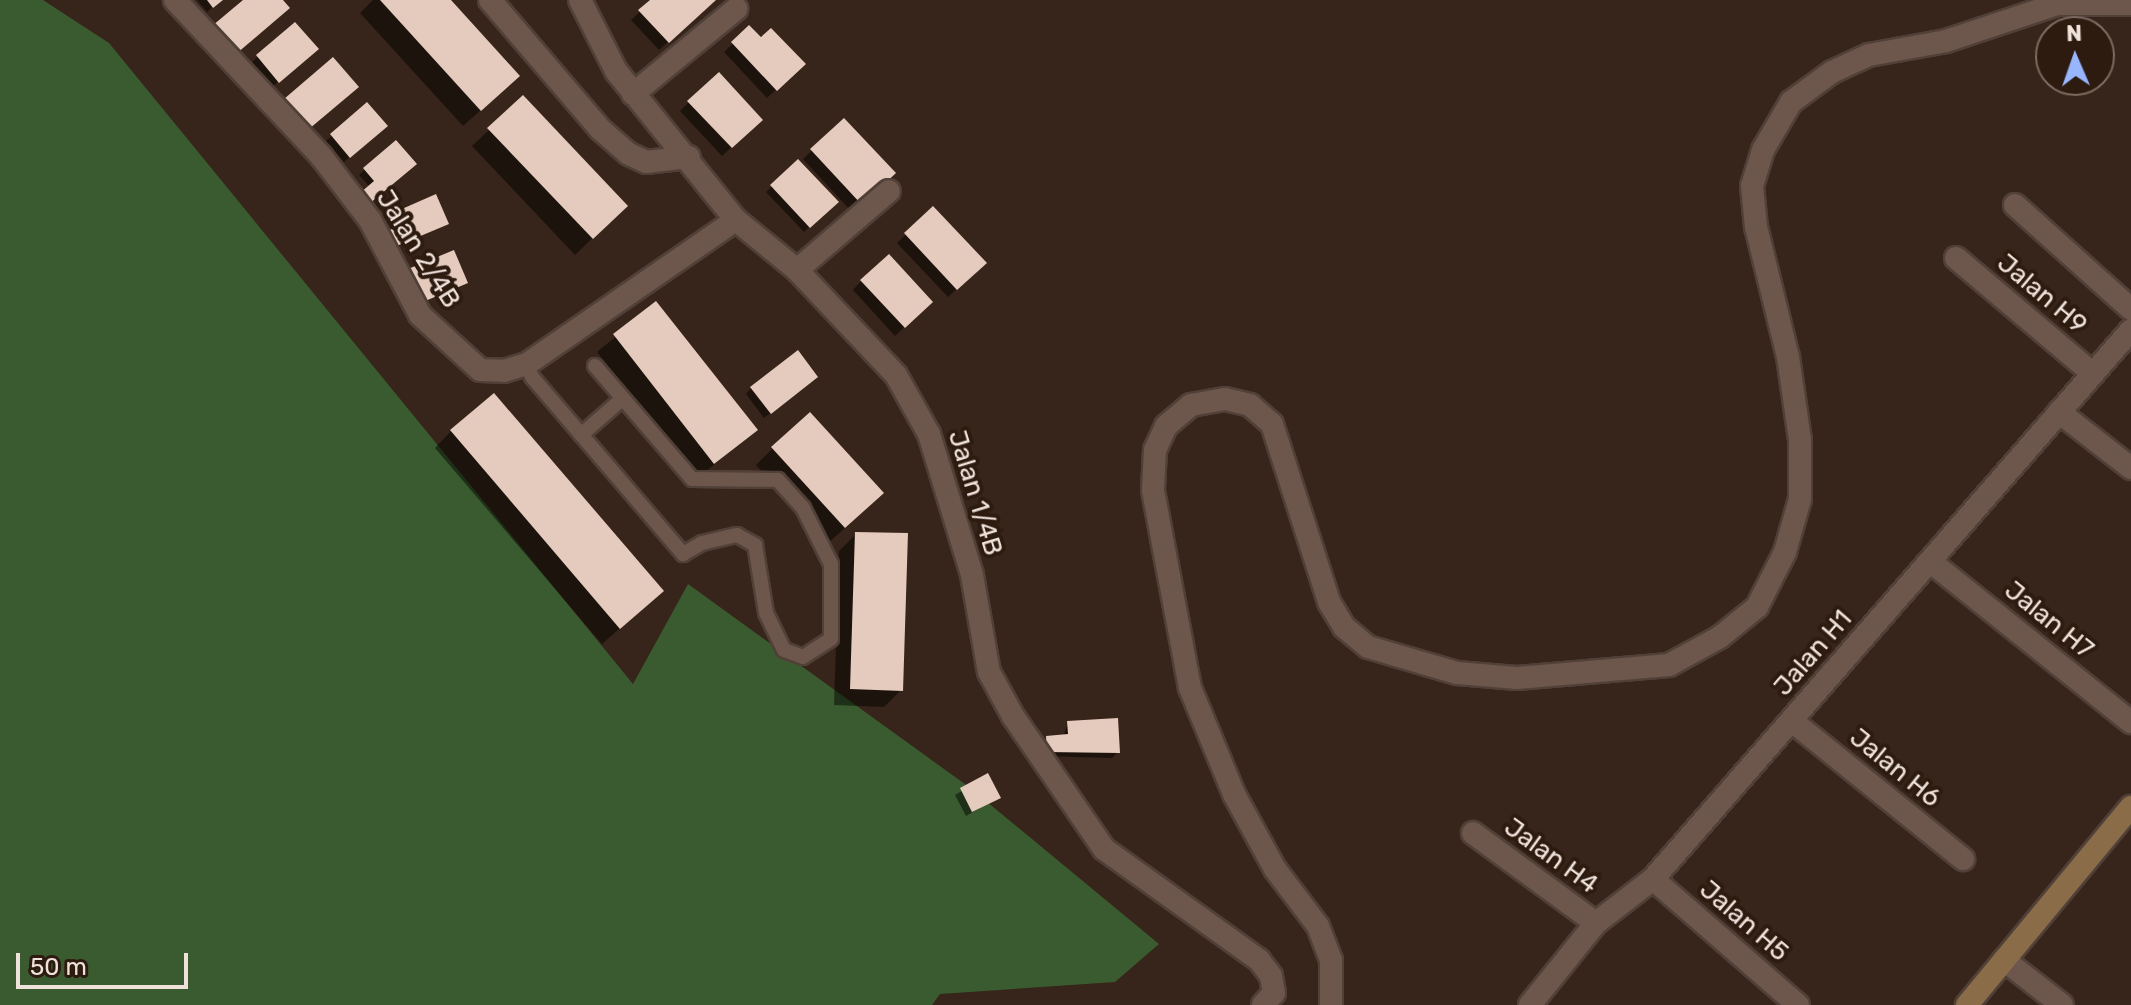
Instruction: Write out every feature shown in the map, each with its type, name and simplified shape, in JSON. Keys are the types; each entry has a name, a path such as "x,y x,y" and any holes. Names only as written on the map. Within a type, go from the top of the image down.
{"main road":[{"path":"1967,1005 2131,807"}],"street":[{"name":"Jalan 2/4B","path":"175,0 321,156 370,220 430,325 480,370 504,371 527,364 736,220"},
{"path":"490,0 600,129 629,154 646,162 689,157"},
{"name":"Jalan 1/4B","path":"580,0 609,60 633,94 689,157 736,220 797,270 896,375 929,434 972,575 989,672 1013,716 1104,849 1259,960 1271,976 1274,993 1263,1005"},
{"path":"1331,1005 1331,960 1318,926 1275,869 1234,794 1190,688 1153,490 1155,450 1166,426 1191,405 1225,399 1250,405 1272,424 1329,602 1344,627 1368,647 1457,673 1517,678 1669,665 1720,637 1757,607 1785,552 1800,499 1800,440 1788,357 1756,227 1752,186 1770,138 1791,102 1832,72 1869,55 1946,41 2060,2 2131,4"},
{"path":"633,94 736,9"},
{"path":"797,270 889,191"},
{"path":"2015,205 2131,309"},
{"name":"Jalan H9","path":"1956,258 2092,373"},
{"name":"Jalan H1","path":"1530,1005 1596,923 1653,879 2131,330"},
{"path":"2059,412 2131,468"},
{"name":"Jalan H7","path":"1931,562 2131,722"},
{"name":"Jalan H6","path":"1792,721 1963,859"},
{"name":"Jalan H4","path":"1473,833 1596,923"},
{"name":"Jalan H5","path":"1653,879 1798,1005"},
{"path":"2004,960 2062,1005"}],"lane":[{"path":"527,364 581,435 683,554 702,543 737,535 755,545 766,613 784,650 803,657 831,639 831,564 803,508 778,480 692,479 621,400 595,366"},
{"path":"581,435 621,400"}],"green space":[{"path":"0,0 43,0 109,43 633,684 688,584 969,787 1159,944 1115,982 940,994 932,1005 0,1005"}],"building":[{"path":"207,0 223,0 213,8"},
{"path":"243,0 283,0 290,8 236,54 212,26"},
{"path":"380,0 451,0 520,76 481,111"},
{"path":"650,0 716,0 669,43 638,10"},
{"path":"295,22 319,49 279,83 256,55"},
{"path":"749,25 761,37 771,28 806,64 777,91 731,42"},
{"path":"333,57 359,87 309,129 284,99"},
{"path":"719,72 763,120 732,148 687,101"},
{"path":"523,95 628,206 593,239 487,128"},
{"path":"367,102 388,126 350,158 330,134"},
{"path":"844,118 896,173 862,205 810,149"},
{"path":"396,140 417,164 369,204 360,193 374,181 363,168"},
{"path":"798,159 839,202 810,228 770,185"},
{"path":"436,194 449,224 392,248 385,232 400,225 395,212"},
{"path":"933,206 987,263 957,290 904,233"},
{"path":"454,250 468,283 423,302 408,269"},
{"path":"889,254 933,302 905,328 860,280"},
{"path":"656,301 758,430 714,464 613,334"},
{"path":"798,350 818,377 771,414 750,387"},
{"path":"494,393 664,591 620,629 450,430"},
{"path":"810,412 884,493 845,528 771,447"},
{"path":"855,532 908,533 903,691 850,689"},
{"path":"1118,718 1120,753 1047,752 1046,736 1068,734 1067,721"},
{"path":"988,773 1001,798 972,812 960,788"}]}
